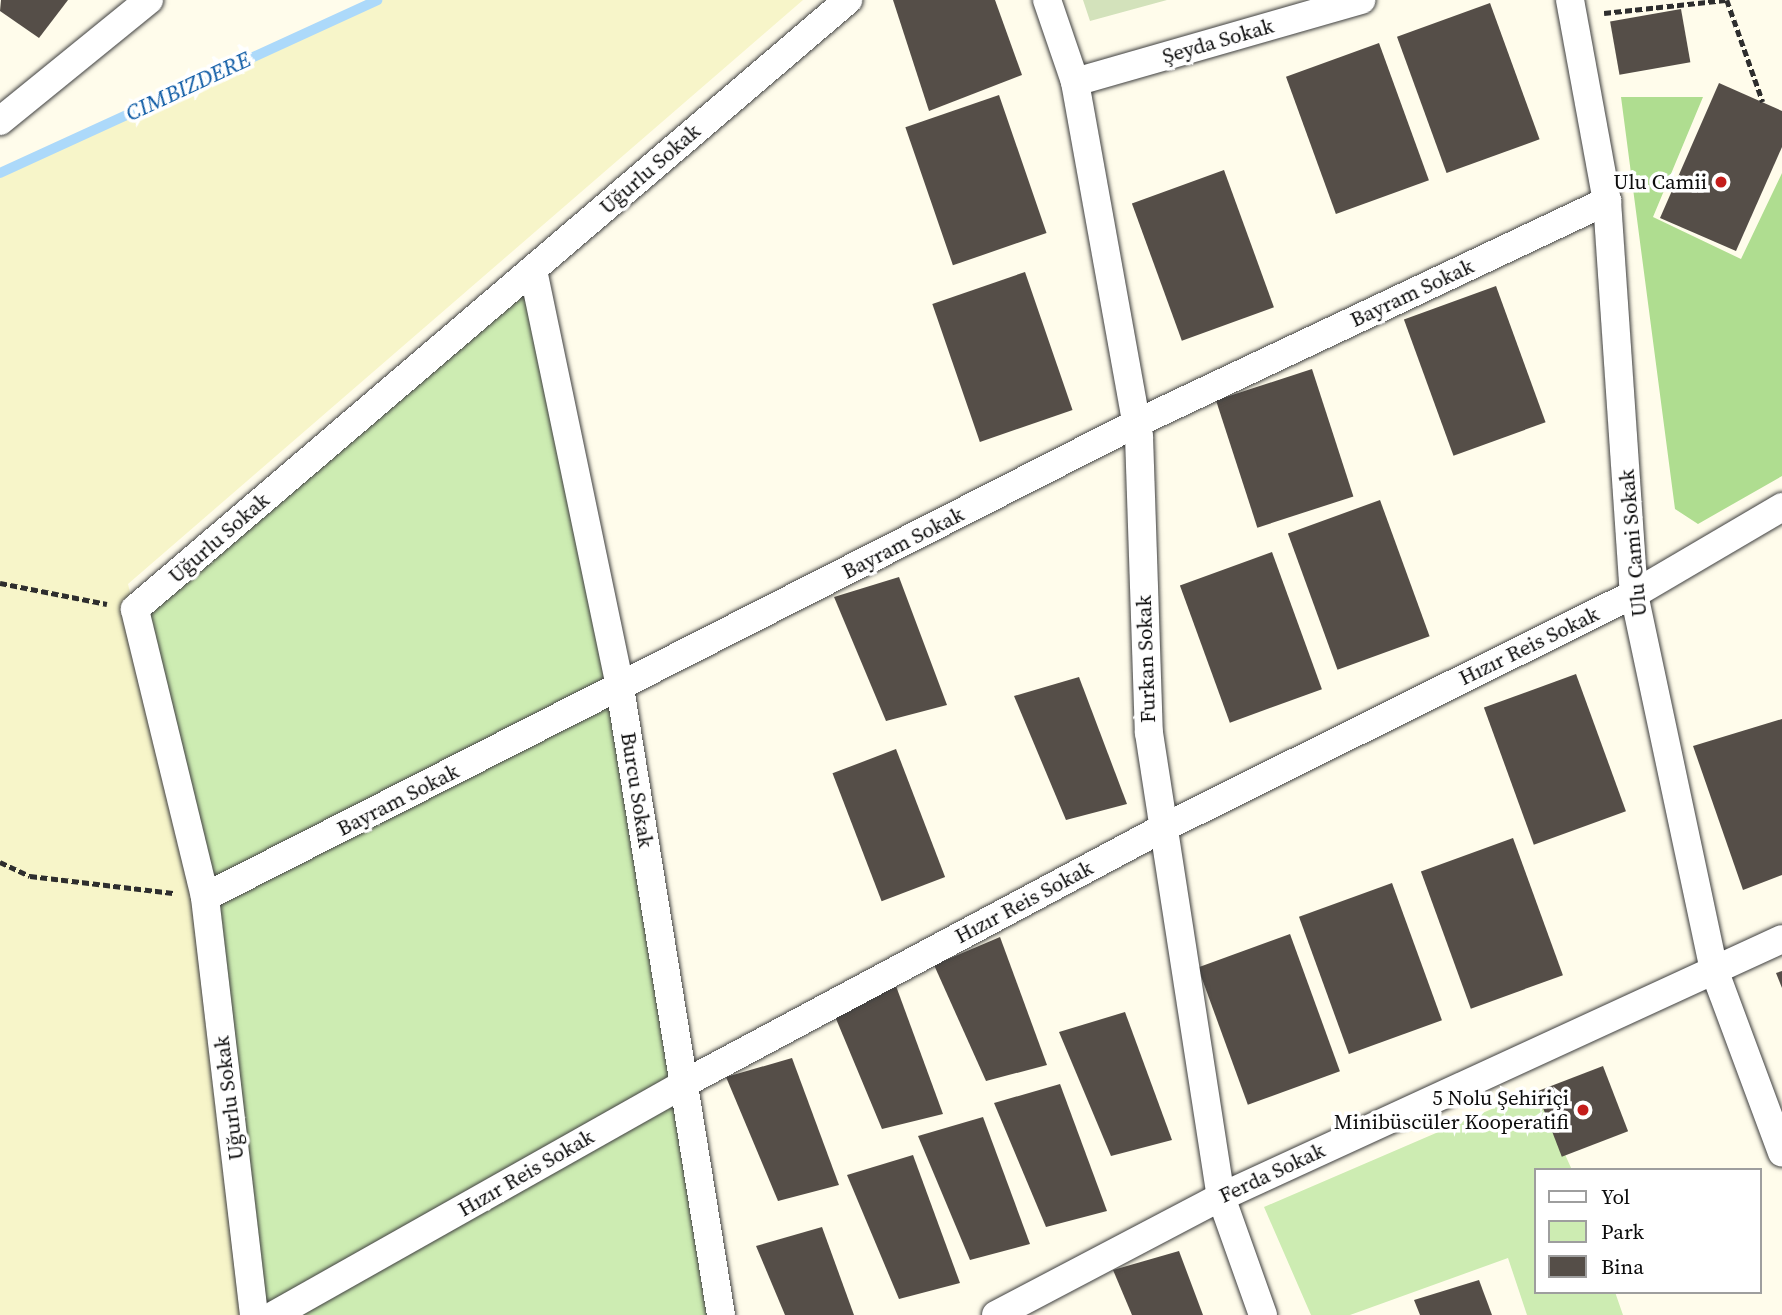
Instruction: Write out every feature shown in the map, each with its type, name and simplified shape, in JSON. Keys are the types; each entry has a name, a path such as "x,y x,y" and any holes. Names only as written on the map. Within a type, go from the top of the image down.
{"street":[{"path":"0,121 149,0"},
{"name":"Uğurlu Sokak","path":"254,1315 205,897 135,609 848,0"},
{"name":"Furkan Sokak","path":"1046,0 1075,82 1137,423 1149,733 1221,1196 1263,1315"},
{"name":"Şeyda Sokak","path":"1075,82 1360,0"},
{"name":"Ulu Cami Sokak","path":"1572,8 1607,201 1634,594 1713,967 1782,1153"},
{"name":"Bayram Sokak","path":"205,897 1137,423 1607,201"},
{"name":"Burcu Sokak","path":"533,270 620,688 721,1315"},
{"name":"Hızır Reis Sokak","path":"274,1315 685,1083 1163,828 1634,594 1782,507"},
{"name":"Ferda Sokak","path":"996,1315 1221,1196 1713,967 1782,939"}],"path":[{"path":"1572,8 1726,0 1763,102"},
{"path":"0,583 135,609"},
{"path":"0,862 30,876 205,897"}],"shaded area":[{"path":"377,0 803,0 128,584 205,897 253,1315 0,1315 0,173"}],"green space":[{"path":"1083,0 1167,0 1090,21"},
{"path":"1621,97 1703,97 1653,217 1741,259 1782,173 1782,476 1698,524 1675,509"},
{"path":"533,270 721,1315 254,1315 205,897 135,609"},
{"path":"1536,1090 1571,1168 1534,1168 1534,1294 1616,1294 1623,1315 1527,1315 1508,1258 1350,1315 1311,1315 1264,1207"}],"building":[{"path":"1,0 68,0 39,38 0,11"},
{"path":"893,0 995,0 1022,75 929,111"},
{"path":"1490,3 1540,139 1447,173 1397,37"},
{"path":"1681,9 1690,62 1619,75 1610,22"},
{"path":"1379,43 1429,180 1336,214 1286,77"},
{"name":"Ulu Camii","path":"1719,83 1782,111 1782,147 1736,251 1660,218"},
{"path":"999,95 1047,233 953,265 905,127"},
{"path":"1224,170 1274,307 1182,341 1132,204"},
{"path":"1025,272 1073,410 980,442 932,304"},
{"path":"1496,286 1546,422 1454,456 1404,320"},
{"path":"1312,369 1353,496 1257,528 1216,400"},
{"path":"1380,500 1430,636 1338,670 1288,534"},
{"path":"1272,552 1322,689 1230,723 1180,586"},
{"path":"899,577 947,705 886,721 834,597"},
{"path":"1576,674 1626,811 1534,845 1484,708"},
{"path":"1079,677 1127,804 1066,820 1014,696"},
{"path":"1782,719 1782,875 1743,890 1693,746"},
{"path":"896,749 945,877 882,901 833,773"},
{"path":"1513,838 1563,975 1471,1009 1421,872"},
{"path":"1392,883 1442,1020 1349,1054 1299,917"},
{"path":"1290,934 1340,1071 1248,1105 1198,968"},
{"path":"1000,937 1047,1065 986,1081 934,965"},
{"path":"1782,971 1782,988 1776,973"},
{"path":"896,986 943,1114 882,1129 834,1014"},
{"path":"1125,1012 1172,1140 1111,1156 1059,1032"},
{"path":"792,1058 839,1185 778,1201 726,1077"},
{"name":"5 Nolu Şehiriçi Minibüscüler Kooperatifi","path":"1603,1066 1628,1131 1562,1157 1537,1091"},
{"path":"1060,1084 1107,1211 1046,1227 994,1103"},
{"path":"983,1117 1030,1244 970,1260 918,1136"},
{"path":"913,1155 960,1283 899,1299 847,1175"},
{"path":"822,1227 854,1315 785,1315 756,1246"},
{"path":"1179,1251 1203,1315 1132,1315 1113,1270"},
{"path":"1479,1280 1492,1315 1420,1315 1414,1300"}],"waterway":[{"name":"CIMBIZDERE","path":"0,173 377,0"}],"place":[{"name":"Ulu Camii","path":"1721,182"},
{"name":"5 Nolu Şehiriçi Minibüscüler Kooperatifi","path":"1583,1110"}]}
